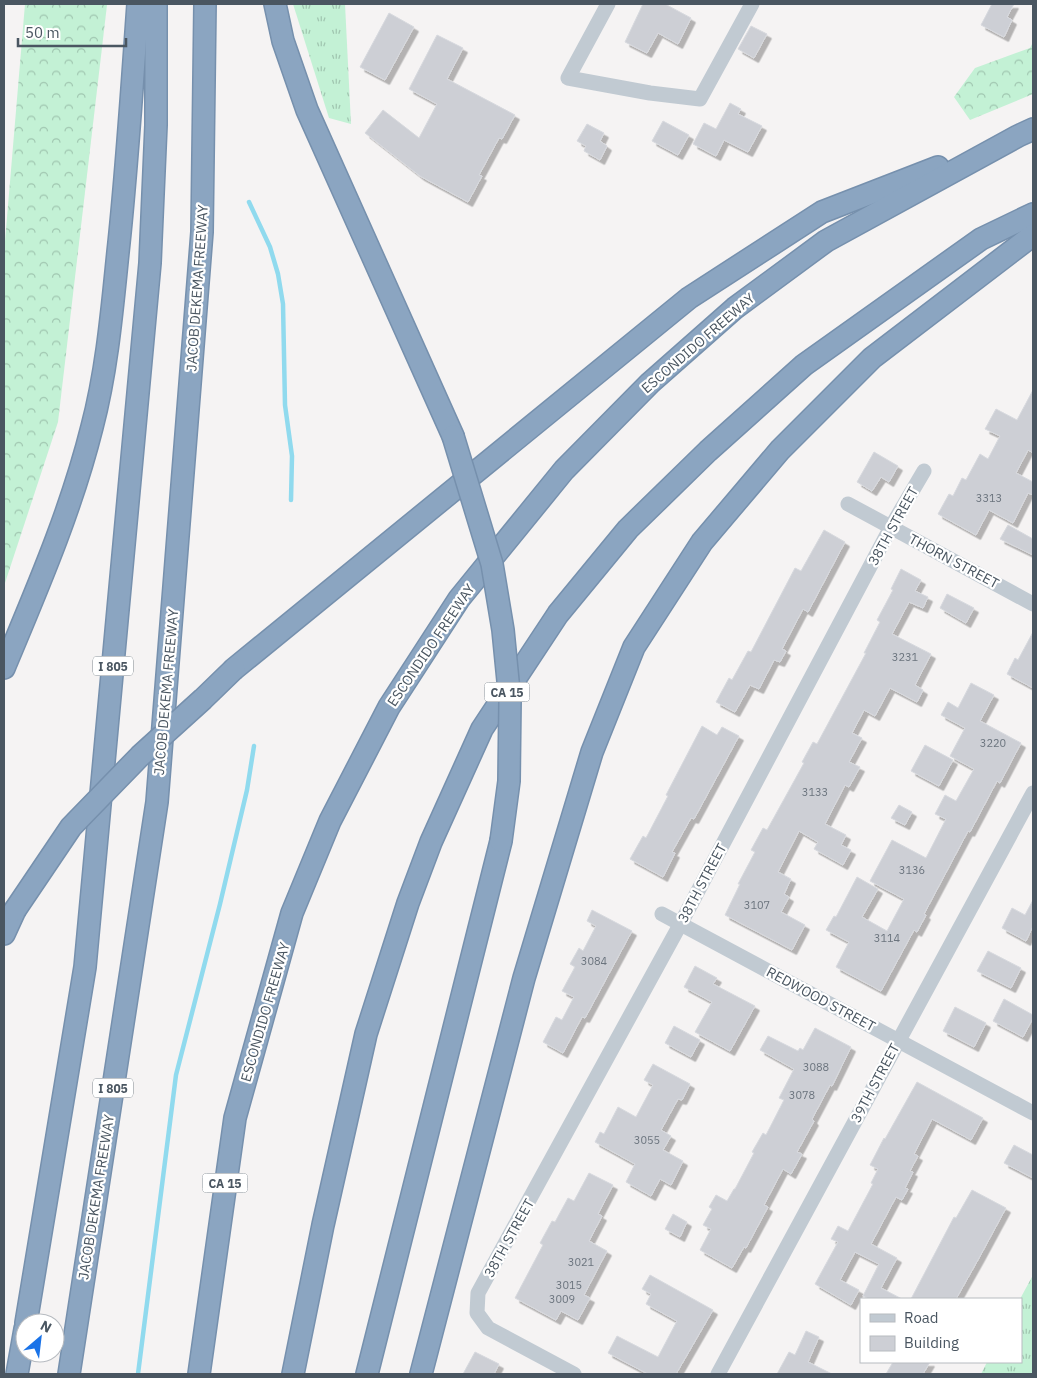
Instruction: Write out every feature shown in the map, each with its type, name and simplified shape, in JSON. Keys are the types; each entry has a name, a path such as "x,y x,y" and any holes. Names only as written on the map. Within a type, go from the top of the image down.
{"highway":[{"path":"4,668 44,573 72,497 94,417 110,339 126,174 138,4"},
{"name":"I 805","path":"28,1313 86,957 150,263 156,125 156,4"},
{"name":"JACOB DEKEMA FREEWAY","path":"69,1374 157,802 202,232 205,4"},
{"path":"275,4 283,41 307,110 453,436 492,564 503,630 510,701 509,781 501,841 366,1374"},
{"path":"4,934 15,910 71,827 140,756 204,700 234,669 690,298 822,212 1026,133"},
{"name":"ESCONDIDO FREEWAY","path":"198,1374 235,1118 292,913 330,821 385,716 459,599 564,470 650,383 735,308 826,241 1026,133"},
{"name":"CA 15","path":"293,1374 323,1225 366,1034 408,903 431,842 482,729 564,607 628,529 708,451 804,365 981,240 1033,214"},
{"path":"421,1374 524,978 592,752 634,647 702,542 780,450 872,358 1033,235"}],"street":[{"path":"608,4 568,78 650,93 700,99 752,4"},
{"name":"38TH STREET","path":"571,1374 488,1328 477,1312 478,1294 681,923 891,527 924,471"},
{"name":"THORN STREET","path":"848,504 1033,604"},
{"name":"39TH STREET","path":"718,1374 1033,793"},
{"name":"REDWOOD STREET","path":"662,914 1033,1113"}],"green space":[{"path":"25,4 107,5 58,422 4,586 4,253"},
{"path":"293,4 345,4 351,124 329,118"},
{"path":"1033,42 1033,94 970,120 954,97 975,68 1030,48"},
{"path":"1033,1275 1033,1374 981,1374 986,1363 1022,1363 1021,1298"}],"building":[{"path":"643,4 665,4 691,18 678,44 658,33 647,53 625,42"},
{"path":"992,4 1014,4 1007,17 1012,20 1004,37 981,25"},
{"path":"389,13 414,27 385,80 360,67"},
{"path":"751,26 767,34 754,58 738,49"},
{"path":"437,35 463,48 447,79 515,115 502,139 499,138 479,175 482,176 468,202 420,176 365,133 383,110 419,138 437,104 409,89"},
{"path":"730,103 741,109 738,114 762,126 748,152 724,140 716,156 693,144 704,123 716,129"},
{"path":"663,121 689,135 678,155 652,141"},
{"path":"587,124 604,133 600,141 607,146 600,160 584,151 586,146 577,141"},
{"path":"1033,390 1033,453 1028,450 1016,473 1033,482 1033,495 1028,493 1013,523 989,510 976,535 938,514 949,494 953,496 962,478 966,480 980,454 988,459 1000,436 985,429 996,409 1017,420"},
{"path":"874,452 898,466 889,482 881,477 872,491 857,482"},
{"path":"1008,525 1033,539 1033,555 1000,539"},
{"path":"824,530 845,542 808,612 803,609 782,649 786,651 780,662 774,660 759,689 750,685 735,712 716,702 729,678 732,680 748,651 751,652 795,568 801,571"},
{"path":"901,569 921,580 915,591 928,597 923,608 909,602 892,634 931,654 915,685 923,690 917,702 890,688 875,716 864,710 852,733 862,738 849,762 860,767 849,787 845,785 825,824 846,835 841,845 851,850 843,865 814,849 818,842 799,831 778,872 791,879 784,894 789,897 781,912 805,925 792,950 725,915 740,884 738,884 755,852 751,850 763,828 767,830 804,763 802,762 813,742 817,744 866,653 864,653 880,622 877,620 893,590 891,589"},
{"path":"947,594 974,608 966,623 940,608"},
{"path":"1033,632 1033,688 1007,674 1015,658 1018,660"},
{"path":"971,683 994,695 980,721 1021,743 1000,783 997,781 970,832 968,831 924,914 926,915 917,932 914,930 881,991 836,967 849,942 826,930 834,916 836,917 857,877 878,889 862,917 887,931 904,899 870,881 892,840 926,858 946,819 935,814 945,795 956,801 974,769 950,756 965,728 941,715 948,702 958,708"},
{"path":"702,726 717,735 722,727 739,736 694,819 691,818 672,852 675,853 663,877 630,859 643,836 646,838"},
{"path":"925,745 953,760 939,786 911,771"},
{"path":"899,805 912,812 905,825 891,818"},
{"path":"1033,900 1033,926 1026,941 1002,928 1012,908 1025,915"},
{"path":"592,910 632,931 585,1018 582,1017 563,1053 543,1042 556,1017 562,1020 574,997 562,991 575,967 570,964 579,948 583,951 596,926 587,921"},
{"path":"988,951 1021,968 1011,988 977,971"},
{"path":"695,966 717,978 713,984 755,1006 730,1051 695,1032 712,1002 684,987"},
{"path":"1004,999 1033,1015 1023,1037 993,1021"},
{"path":"955,1007 986,1023 974,1047 943,1031"},
{"path":"674,1026 700,1040 691,1057 665,1043"},
{"path":"815,1028 851,1047 832,1086 830,1085 812,1119 814,1121 797,1152 802,1154 791,1174 783,1169 764,1205 768,1207 746,1248 744,1247 732,1268 700,1250 711,1229 703,1225 712,1209 709,1207 716,1195 727,1201 735,1189 754,1153 752,1152 763,1133 766,1135 784,1100 779,1098 794,1069 760,1050 768,1036 798,1051 800,1048 803,1050"},
{"path":"653,1064 690,1084 682,1100 678,1099 661,1130 671,1136 663,1150 683,1161 671,1185 660,1179 651,1196 626,1182 635,1164 595,1142 600,1132 604,1134 618,1107 636,1117 653,1085 644,1080"},
{"path":"917,1082 983,1118 971,1140 932,1119 914,1154 918,1156 910,1171 913,1172 905,1188 908,1189 902,1200 896,1197 871,1244 897,1258 881,1288 900,1298 867,1298 863,1296 879,1264 855,1252 840,1280 859,1290 851,1305 815,1284 838,1242 831,1239 838,1226 848,1231 873,1184 871,1183 878,1169 870,1165"},
{"path":"1014,1145 1033,1155 1033,1178 1004,1163"},
{"path":"589,1173 613,1185 598,1214 602,1216 589,1241 607,1251 584,1295 590,1298 578,1320 561,1311 556,1320 515,1298 543,1245 540,1243 552,1221 555,1222 568,1198 574,1201"},
{"path":"972,1190 1006,1208 957,1298 912,1298 954,1217 956,1218"},
{"path":"673,1214 687,1222 680,1237 665,1229"},
{"path":"650,1275 713,1310 676,1374 648,1374 608,1353 617,1336 658,1357 677,1321 646,1304 651,1294 642,1289"},
{"path":"806,1331 819,1337 808,1362 832,1374 777,1374 789,1352 795,1355"},
{"path":"475,1352 499,1364 494,1374 463,1374"},
{"path":"892,1363 929,1363 923,1374 886,1374"}],"waterway":[{"path":"249,202 270,247 278,274 283,304 285,405 292,456 291,500"},
{"path":"138,1374 176,1075 220,904 247,790 254,746"}]}
